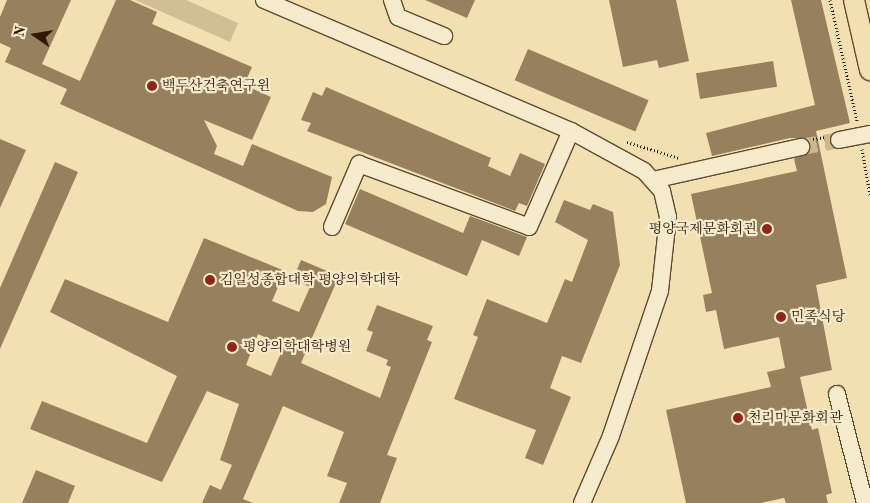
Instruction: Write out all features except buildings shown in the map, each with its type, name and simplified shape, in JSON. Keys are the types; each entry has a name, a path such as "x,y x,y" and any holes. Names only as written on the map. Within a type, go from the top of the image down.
{"main road":[{"path":"854,0 870,70"}],"street":[{"path":"264,0 282,4 571,131 630,162 653,180 662,191 668,217 660,291 611,436 582,503"},
{"path":"392,0 398,17 444,36"},
{"path":"332,227 359,164 529,227 571,131"},
{"path":"835,138 865,135"},
{"path":"653,180 806,144"},
{"path":"838,394 865,503"}],"path":[{"path":"830,0 865,135 870,195"},
{"path":"806,144 835,138"},
{"path":"620,140 684,159"}],"shaded area":[{"path":"135,0 186,0 238,23 230,42"}],"tunnel":[{"path":"801,147 839,140"}],"place":[{"name":"백두산건축연구윈","path":"152,86"},
{"name":"평양국제문화회괸","path":"767,229"},
{"name":"김일성종합대학 평양의학대학","path":"210,280"},
{"name":"민족식당","path":"781,317"},
{"name":"평양의학대학병원","path":"232,347"},
{"name":"천리마문화회관","path":"738,418"}]}
